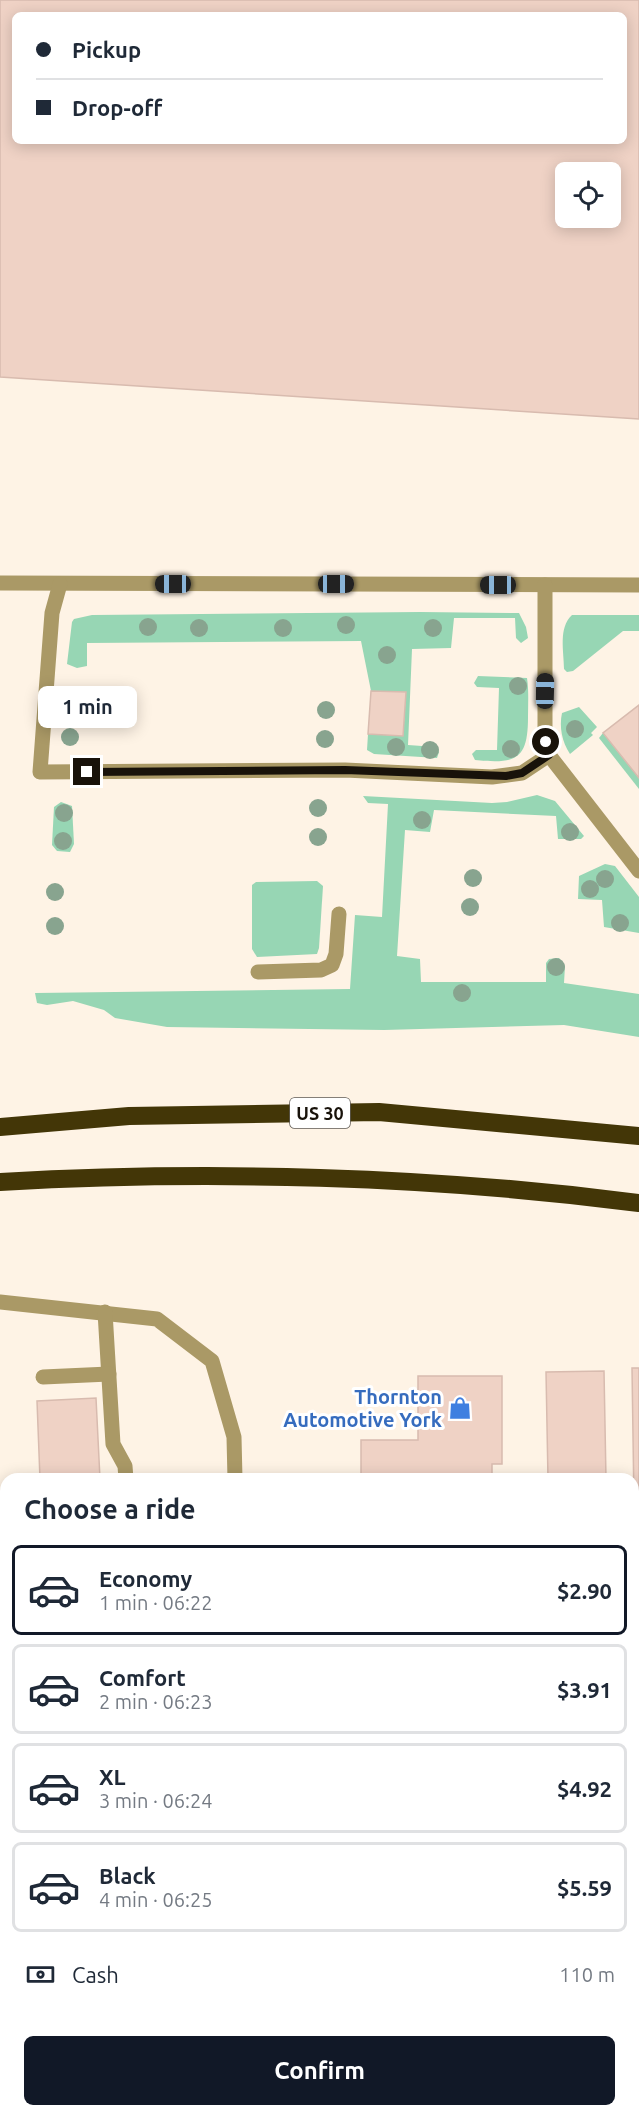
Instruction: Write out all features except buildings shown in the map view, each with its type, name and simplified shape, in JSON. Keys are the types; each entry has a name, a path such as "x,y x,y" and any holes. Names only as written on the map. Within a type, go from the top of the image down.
{"highway":[{"name":"US 30","path":"0,1127 129,1116 379,1112 639,1136"},
{"path":"0,1182 111,1176 374,1181 542,1191 639,1203"}],"street":[{"path":"0,583 639,585"},
{"path":"60,584 52,612 40,772 345,770 492,777 522,773 549,755"},
{"path":"545,585 545,727 549,755 639,871"},
{"path":"258,972 321,970 332,965 336,954 339,914"},
{"path":"0,1302 157,1319 212,1361 234,1437 235,1473"},
{"path":"105,1312 113,1444 125,1466 126,1473"},
{"path":"43,1377 109,1374"}],"green space":[{"path":"519,613 526,627 528,638 521,643 516,638 515,618 454,618 451,648 412,649 408,745 436,747 439,752 437,758 374,754 367,750 368,734 403,736 406,693 371,691 361,641 87,643 87,666 77,668 67,664 72,622 74,619 92,615"},
{"path":"572,615 639,615 639,631 623,631 573,671 567,672 564,669 563,633"},
{"path":"478,676 527,678 527,731 522,751 517,756 501,761 489,761 475,760 472,754 476,750 497,750 499,688 477,687 474,683"},
{"path":"579,707 597,727 591,733 593,735 570,754 562,734 562,713"},
{"path":"603,733 639,778 639,789 599,738"},
{"path":"537,795 555,801 584,836 581,839 558,839 556,816 434,810 430,832 405,830 397,956 420,959 421,982 546,982 546,963 549,959 559,958 565,966 564,983 639,994 639,1037 564,1025 384,1030 167,1027 115,1018 104,1010 73,1001 47,1005 37,1003 35,993 350,989 355,915 382,917 388,804 368,803 363,796 492,803"},
{"path":"61,802 72,806 74,844 70,852 57,851 52,845 54,807"},
{"path":"605,864 615,866 639,897 639,933 604,927 602,900 578,899 579,876"},
{"path":"317,881 323,886 317,954 257,957 252,949 252,885 256,882"}],"place":[{"name":"Thornton Automotive York","path":"460,1408"}],"route":[{"path":"87,772 345,770 492,777 522,773 535,766 549,755 546,742"}]}
